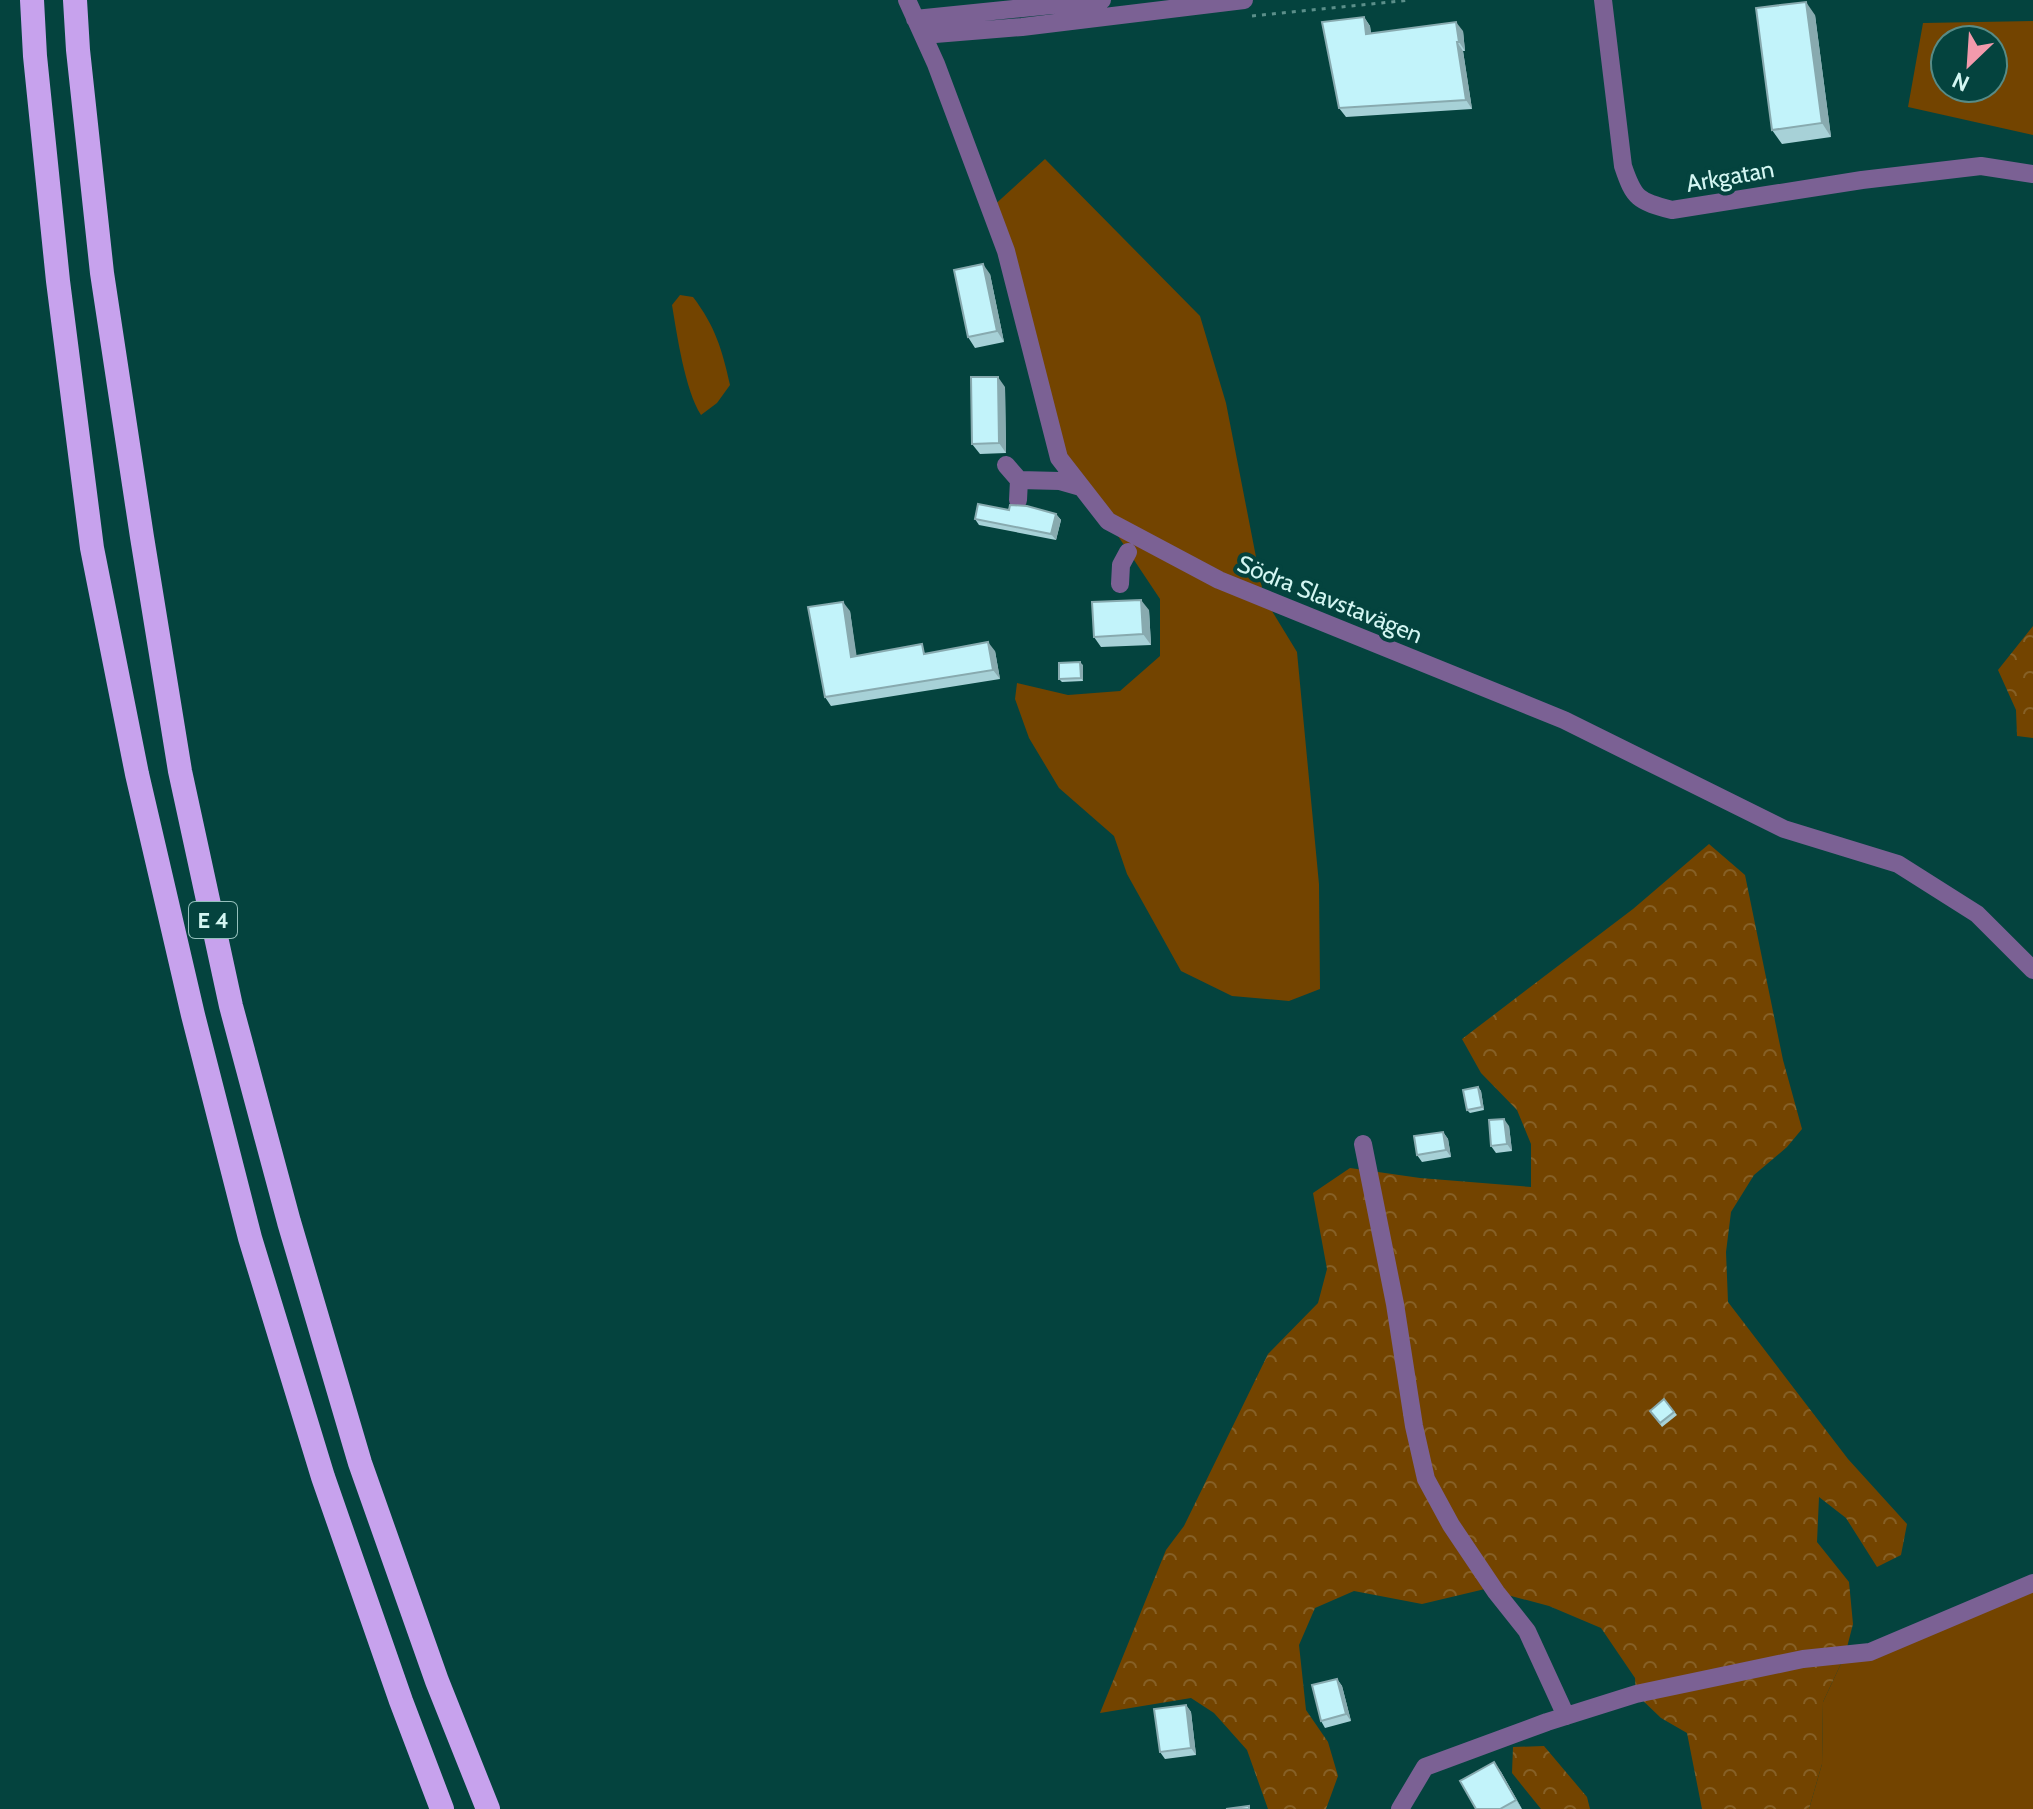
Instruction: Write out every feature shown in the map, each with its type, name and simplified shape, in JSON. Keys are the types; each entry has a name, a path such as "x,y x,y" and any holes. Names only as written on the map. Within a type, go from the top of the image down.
{"highway":[{"name":"E 4","path":"32,0 58,281 92,548 137,774 193,1015 255,1253 323,1477 442,1809"},
{"name":"E 4","path":"75,0 102,273 142,537 180,771 231,1006 289,1222 360,1463 437,1681 488,1809"}],"street":[{"name":"Södra Slavstavägen","path":"907,0 947,94 1006,251 1059,458 1108,521 1217,579 1564,720 1784,829 1898,864 1977,914 2033,970"},
{"path":"919,27 1102,0"},
{"path":"919,27 1022,27 1161,5 1244,0"},
{"name":"Arkgatan","path":"1603,0 1623,166 1632,191 1650,204 1672,210 1862,180 1981,166 2033,174"},
{"path":"1006,465 1019,480 1018,500"},
{"path":"1019,480 1060,481 1081,487"},
{"path":"1120,584 1121,565 1128,552"},
{"path":"1363,1144 1426,1479 1451,1525 1496,1592 1527,1631 1566,1716"},
{"path":"1400,1809 1425,1767 1566,1716 1636,1694 1803,1659 1870,1652 2033,1583"}],"green space":[{"path":"2033,21 2033,135 1908,107 1923,23"},
{"path":"1045,159 1200,316 1226,403 1264,598 1297,652 1319,884 1320,989 1289,1001 1232,996 1181,971 1127,874 1114,836 1059,788 1029,738 1015,699 1017,683 1068,695 1120,691 1160,656 1160,599 1108,521 1059,458 991,208"},
{"path":"680,295 693,297 707,318 721,349 730,385 717,403 701,415 686,377 676,331 672,305"},
{"path":"2033,626 2033,738 2017,736 2016,710 1998,670"},
{"path":"1709,844 1745,875 1783,1060 1802,1129 1787,1147 1754,1175 1731,1212 1726,1252 1728,1302 1848,1459 1907,1524 1901,1555 1877,1567 1846,1518 1819,1497 1817,1542 1849,1582 1853,1624 1845,1655 1823,1702 1822,1764 1809,1809 1702,1809 1687,1733 1661,1718 1636,1694 1635,1678 1601,1628 1549,1606 1485,1589 1422,1604 1354,1591 1315,1608 1299,1645 1306,1710 1328,1742 1338,1776 1326,1809 1268,1809 1247,1750 1214,1713 1191,1698 1100,1713 1166,1550 1184,1526 1268,1354 1318,1303 1327,1269 1313,1193 1350,1168 1420,1178 1531,1187 1531,1144 1517,1110 1481,1073 1462,1039 1633,909"},
{"path":"2033,1583 2033,1809 1809,1809 1822,1764 1823,1702 1845,1655"},
{"path":"1544,1746 1587,1797 1590,1809 1541,1809 1512,1773 1513,1747"}],"building":[{"path":"1806,2 1822,123 1772,130 1756,8"},
{"path":"1364,17 1366,34 1456,22 1466,100 1339,108 1322,22"},
{"path":"983,264 997,331 968,337 954,270"},
{"path":"971,377 998,377 999,443 972,444"},
{"path":"978,504 1009,510 1010,505 1027,506 1056,514 1051,534 975,519"},
{"path":"1141,600 1143,634 1094,637 1092,602"},
{"path":"843,602 851,657 922,644 924,654 988,642 993,670 825,697 808,607"},
{"path":"1080,662 1081,678 1059,679 1059,663"},
{"path":"1478,1087 1482,1107 1467,1110 1463,1090"},
{"path":"1504,1119 1507,1144 1491,1146 1489,1120"},
{"path":"1443,1132 1446,1150 1417,1155 1414,1136"},
{"path":"1664,1399 1674,1412 1660,1423 1650,1411"},
{"path":"1337,1679 1346,1714 1321,1721 1312,1685"},
{"path":"1186,1705 1191,1748 1160,1752 1154,1709"},
{"path":"1494,1762 1516,1800 1500,1809 1476,1809 1460,1781"}]}
